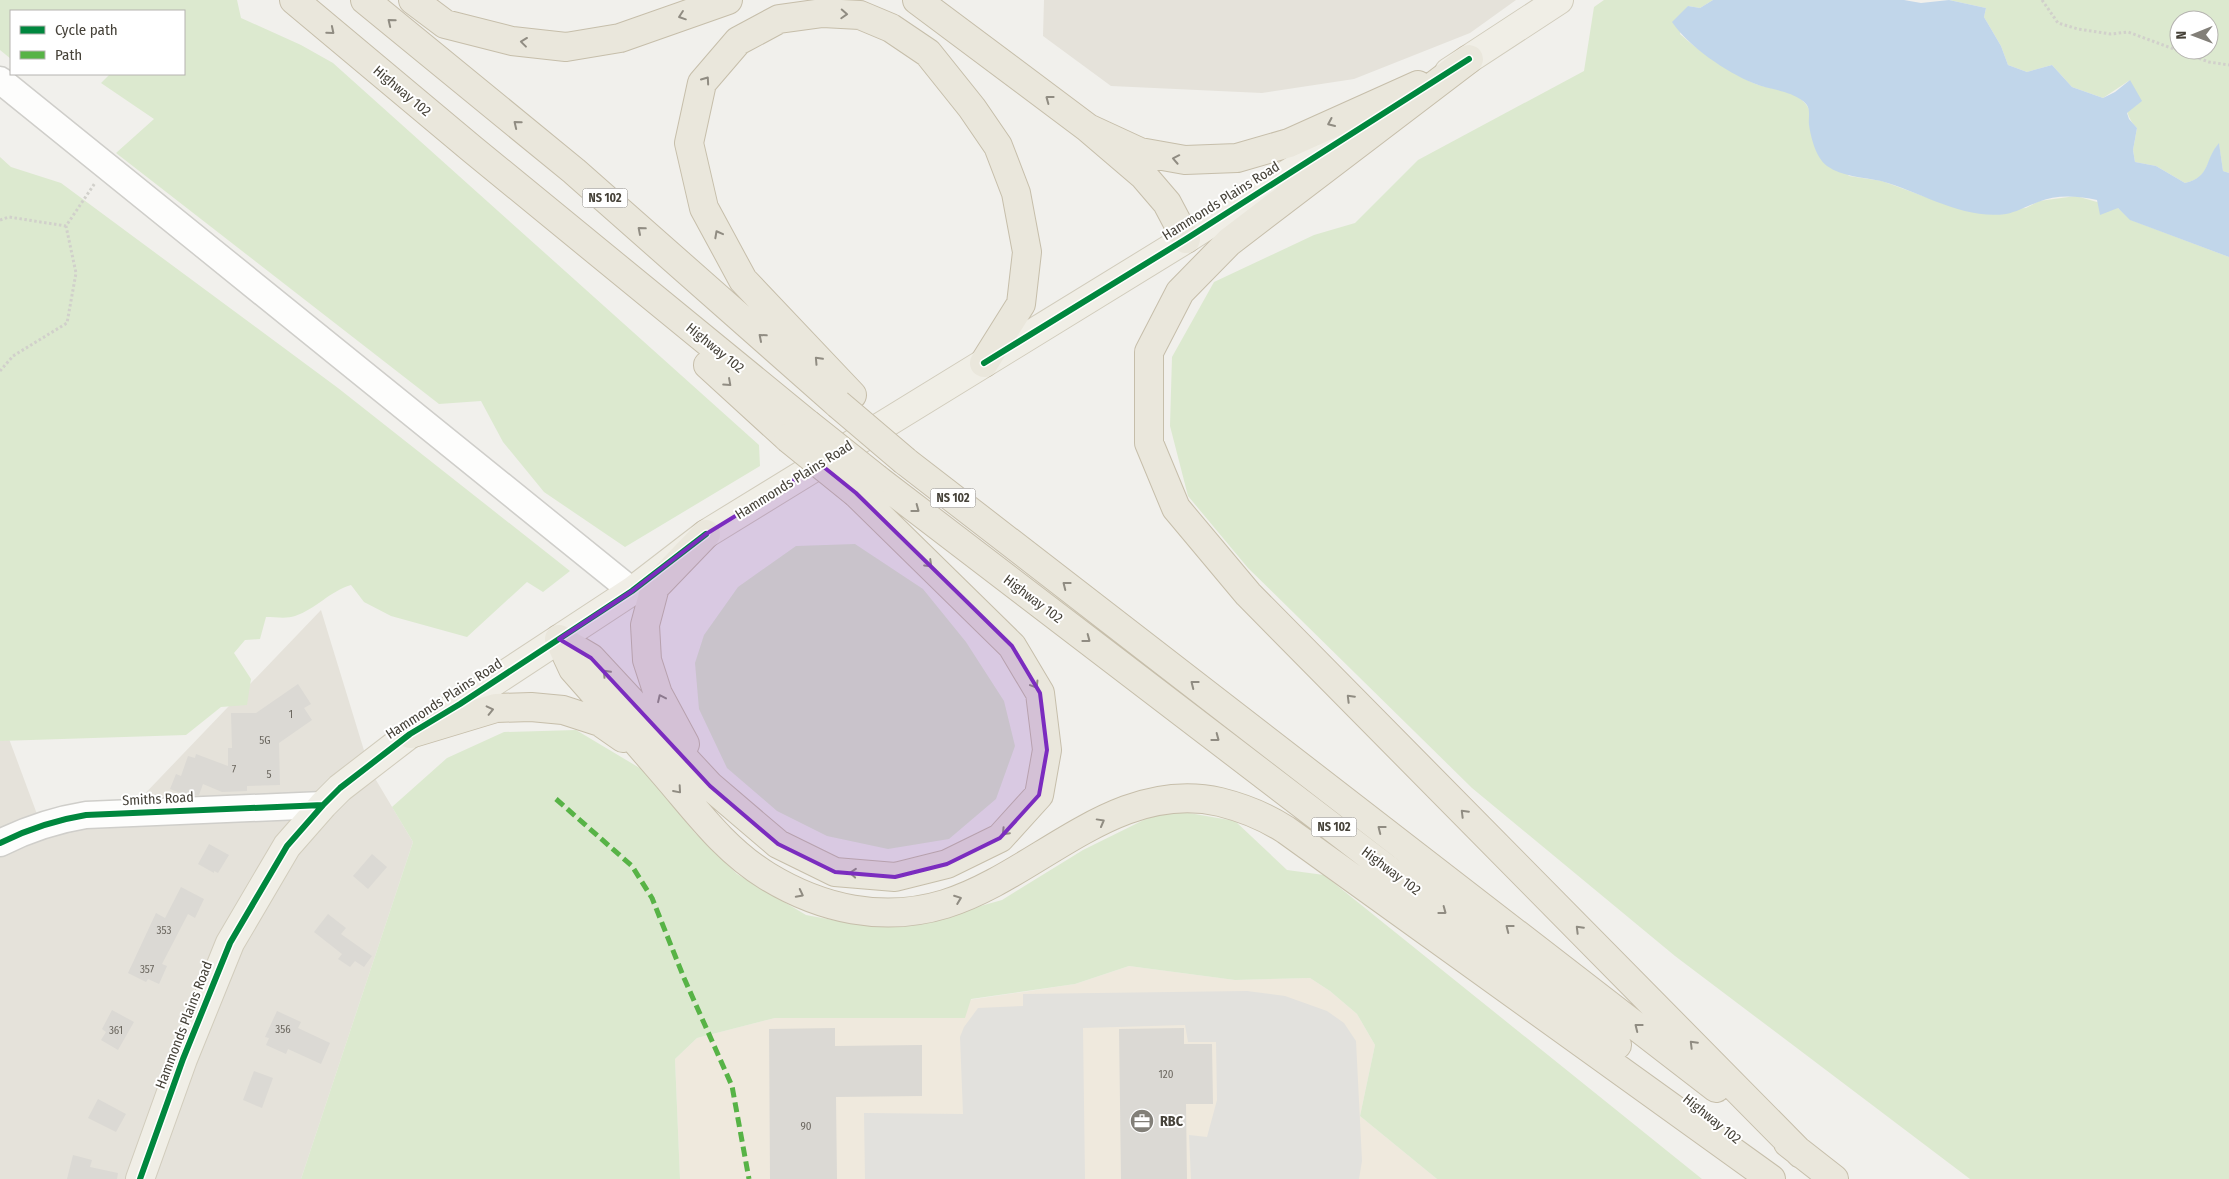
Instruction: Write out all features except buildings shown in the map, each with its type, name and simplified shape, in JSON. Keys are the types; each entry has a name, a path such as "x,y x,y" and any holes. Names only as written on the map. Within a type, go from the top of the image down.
{"highway":[{"name":"Highway 102","path":"294,0 472,149 798,431 867,486 1512,964 1787,1179"},
{"name":"Highway 102","path":"365,0 574,171 1002,535 1834,1179"},
{"path":"413,0 446,24 512,41 566,48 620,38 728,0"},
{"path":"917,0 1088,128 1143,175 1167,203 1186,239"},
{"path":"845,400 743,280 704,208 689,143 702,83 738,41 779,19 823,13 860,15 892,28 928,53 972,108 998,146 1016,193 1027,252 1021,304 984,363"},
{"path":"1088,128 1140,152 1185,160 1237,158 1288,142 1463,63"},
{"path":"1463,63 1229,242 1180,292 1149,352 1149,443 1176,508 1248,594 1801,1154"},
{"path":"560,639 591,658 710,786 778,844 835,872 895,877 947,864 1000,838 1040,795 1047,750 1040,694 1012,646 867,486"},
{"path":"706,534 655,587 645,625 647,660 658,694 677,731 710,786"},
{"path":"560,639 573,669 709,827 744,860 804,897 830,906 857,911 876,913 911,911 953,901 974,893 1124,810 1156,800 1195,798 1247,810 1286,830 1771,1179"},
{"path":"410,734 496,708 530,707 562,710 600,722 646,753"}],"main road":[{"name":"Hammonds Plains Road","path":"140,1179 183,1059 230,942 288,846 323,804 340,788 410,734 632,591 706,534 1186,239 1463,63 1555,1"}],"street":[{"path":"0,80 632,591"},
{"name":"Smiths Road","path":"0,843 31,828 65,818 86,815 323,804"}],"path":[{"path":"2042,0 2058,23 2078,29 2111,34 2128,32 2209,62 2229,65"},
{"path":"0,371 13,356 67,323 76,273 66,226 107,166"},
{"path":"0,220 9,217 66,226"}],"highlighted area":[{"path":"820,464 856,493 1012,646 1040,693 1047,750 1039,795 1000,838 947,864 895,877 835,872 778,844 710,786 591,658 559,639 632,591 706,534"}],"shaded area":[{"path":"1044,0 1516,0 1470,33 1354,79 1262,93 1111,86 1043,36"},
{"path":"321,610 370,770 413,842 301,1179 0,1179 0,730 5,728 37,814 136,803"},
{"path":"1129,966 1235,980 1310,978 1330,991 1357,1014 1375,1045 1360,1116 1437,1179 680,1179 675,1059 697,1038 775,1018 856,1017 1075,984"},
{"path":"1247,991 1285,996 1327,1011 1344,1023 1356,1041 1362,1161 1359,1179 1191,1179 1189,1135 1207,1137 1217,1100 1216,1042 1188,1042 1185,1025 1083,1028 1085,1179 865,1179 864,1113 963,1114 960,1037 964,1027 978,1008 1023,1006 1023,994"}],"green space":[{"path":"0,0 237,0 241,18 301,45 333,63 759,445 760,466 625,547 544,492 503,442 481,401 439,404 116,153 154,119 101,83 109,75 185,75 185,10 10,10 10,58 0,50"},
{"path":"1604,0 1713,0 1700,8 1688,6 1680,34 1705,54 1751,82 1786,92 1805,103 1810,116 1809,125 1849,176 1882,181 1945,204 1975,212 2026,208 2039,201 2076,196 2118,208 2131,220 2229,257 2229,1179 1970,1179 1675,956 1472,788 1248,568 1188,496 1170,426 1172,357 1214,282 1314,235 1355,223 1418,160 1584,71 1594,7"},
{"path":"1949,0 2229,0 2229,173 2223,171 2219,144 2200,177 2185,183 2156,166 2135,162 2133,150 2137,128 2127,111 2130,80 2103,98 2072,87 2052,65 2027,72 2008,65 2001,46 1984,17 1986,8"},
{"path":"0,157 11,167 61,183 338,388 570,571 543,592 527,582 467,637 391,616 364,602 351,585 336,591 303,613 285,618 266,617 260,639 245,640 234,653 251,679 247,705 221,707 186,735 0,741"},
{"path":"855,544 923,589 966,642 1004,701 1015,746 996,799 949,839 888,849 827,836 777,811 727,768 699,709 695,663 704,635 738,587 796,546"},
{"path":"576,730 643,770 695,833 737,874 806,915 860,925 923,922 1002,900 1083,850 1166,809 1235,821 1287,870 1324,875 1702,1179 1437,1179 1360,1116 1375,1045 1357,1014 1330,991 1310,978 1235,980 1129,966 1075,984 971,999 965,1018 775,1018 697,1038 675,1059 680,1179 301,1179 413,842 392,807 447,758 504,732"}],"water":[{"path":"1713,0 1904,0 1921,3 1949,0 1986,8 1984,17 2001,46 2008,65 2027,72 2052,65 2072,87 2103,98 2115,92 2130,80 2142,101 2127,113 2129,119 2137,128 2133,150 2135,162 2156,166 2185,183 2199,177 2219,143 2223,171 2229,173 2229,257 2130,220 2118,208 2100,215 2097,200 2075,197 2045,199 2006,214 1990,215 1958,209 1881,181 1846,175 1833,170 1823,162 1817,153 1809,125 1809,109 1803,101 1785,92 1753,83 1731,72 1698,49 1672,22 1688,6 1700,8"}],"marked path":[{"path":"556,799 632,866 652,898 684,978 732,1086 749,1179"}],"cycle path":[{"path":"984,363 1186,239 1469,59"},
{"path":"140,1179 183,1059 230,943 287,846 340,788 410,734 460,704 632,591 706,534"},
{"path":"0,843 42,826 86,815 323,805"}],"place":[{"name":"RBC","path":"1142,1121"}]}
